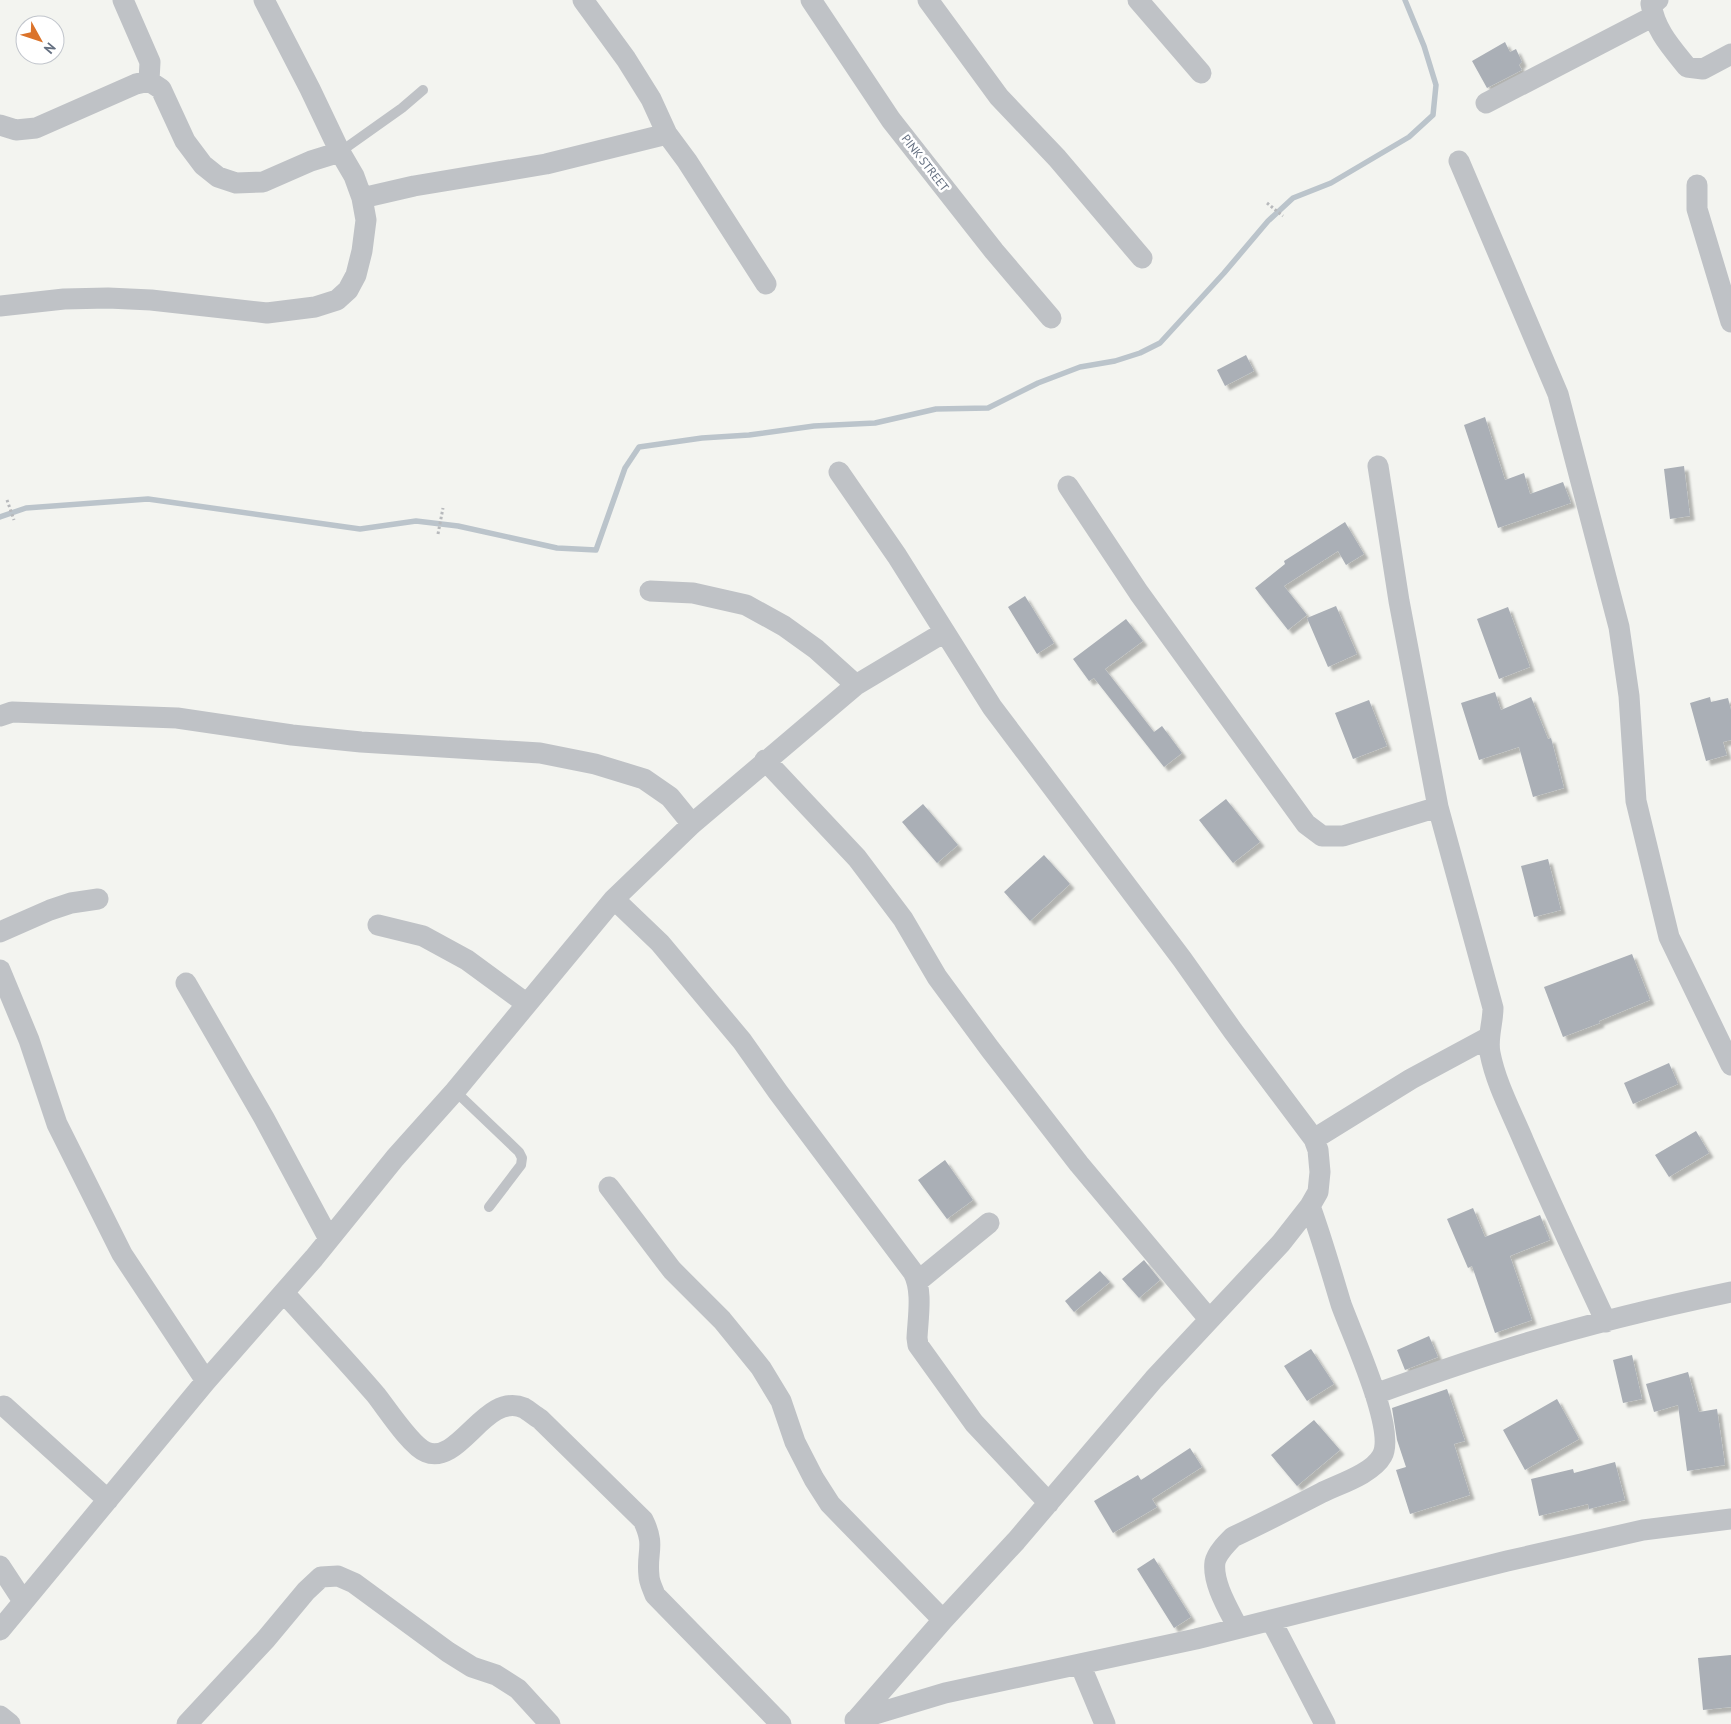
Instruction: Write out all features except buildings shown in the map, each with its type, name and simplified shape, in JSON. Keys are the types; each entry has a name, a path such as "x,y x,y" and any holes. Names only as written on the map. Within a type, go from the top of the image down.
{"street":[{"path":"123,0 150,62 149,81"},
{"path":"0,306 64,299 108,298 151,300 267,313 315,307 337,300 348,290 356,275 362,251 366,220 362,198 354,176 340,152 264,0"},
{"path":"583,0 626,59 651,99 667,134 687,161 766,284"},
{"name":"PINK STREET","path":"811,0 891,120 994,251 1051,318"},
{"path":"928,0 999,97 1057,158 1142,258"},
{"path":"1138,0 1200,73"},
{"path":"1486,103 1652,5 1661,35 1687,67 1703,70 1731,54"},
{"path":"0,125 16,130 36,128 136,84 149,81 161,89 185,141 203,165 218,177 236,183 263,182 311,161 340,152"},
{"path":"362,198 414,186 546,164 667,134"},
{"path":"1459,162 1558,394 1619,627 1629,696 1636,801 1669,937 1731,1065"},
{"path":"1697,185 1698,209 1731,322"},
{"path":"1378,466 1399,601 1438,807 1490,991 1493,1008 1493,1022 1489,1037 1490,1052 1498,1079 1555,1213 1606,1322"},
{"path":"839,472 897,556 943,633 992,707 1182,959 1314,1139 1318,1150 1320,1172 1318,1192 1310,1206 1281,1243 1154,1379 1049,1503 942,1620 853,1722"},
{"path":"1068,486 1139,593 1306,824 1322,836 1343,836 1438,807"},
{"path":"650,592 693,593 746,605 784,626 816,650 856,685"},
{"path":"0,1630 206,1380 284,1293 395,1158 455,1091 614,899 692,824 856,685 943,633"},
{"path":"0,716 12,712 177,718 292,735 361,742 540,753 595,764 644,779 670,797 692,824"},
{"path":"766,760 857,858 903,919 937,977 990,1049 1079,1164 1209,1319"},
{"path":"0,932 50,910 72,903 98,899"},
{"path":"614,899 660,943 742,1042 918,1281 918,1345 974,1424 1049,1503"},
{"path":"378,925 423,936 467,960 527,1004"},
{"path":"0,970 29,1040 57,1124 122,1254 206,1380"},
{"path":"186,983 264,1118 329,1239"},
{"path":"1314,1139 1411,1079 1489,1037"},
{"path":"609,1187 672,1270 722,1320 760,1368 781,1401 795,1442 830,1504 942,1620"},
{"path":"1238,1628 1220,1592 1215,1573 1215,1561 1223,1547 1233,1537 1355,1477 1374,1465 1382,1457 1385,1448 1385,1436 1375,1394 1341,1304 1325,1247 1310,1206"},
{"path":"918,1281 988,1223"},
{"path":"1375,1394 1502,1350 1576,1329 1731,1292"},
{"path":"284,1293 376,1396 412,1441 425,1452 438,1454 452,1448 487,1416 508,1406 523,1408 540,1419 643,1520 649,1532 651,1544 649,1576 655,1595 781,1724"},
{"path":"4,1406 108,1500"},
{"path":"853,1722 945,1693 1238,1628 1507,1561 1633,1532 1731,1518"},
{"path":"0,1566 23,1601"},
{"path":"187,1724 266,1639 306,1591 321,1577 338,1576 360,1587 448,1652 472,1667 496,1675 518,1689 550,1724"},
{"path":"1271,1620 1325,1724"},
{"path":"1080,1664 1105,1724"},
{"path":"0,1716 10,1724"}],"lane":[{"path":"340,152 402,108 423,90"},
{"path":"455,1091 519,1152 522,1158 521,1164 489,1207"}],"path":[{"path":"1267,203 1283,216"},
{"path":"7,500 14,520"},
{"path":"438,534 443,508"}],"waterway":[{"path":"0,517 26,508 148,499 360,529 416,521 458,526 557,548 596,550 625,468 639,447 814,426 875,423 936,409 988,408 1038,383 1080,367 1115,361 1140,353 1160,343 1224,273 1268,221 1293,198 1331,183 1409,137 1433,115 1436,85 1424,46 1405,0"}]}
